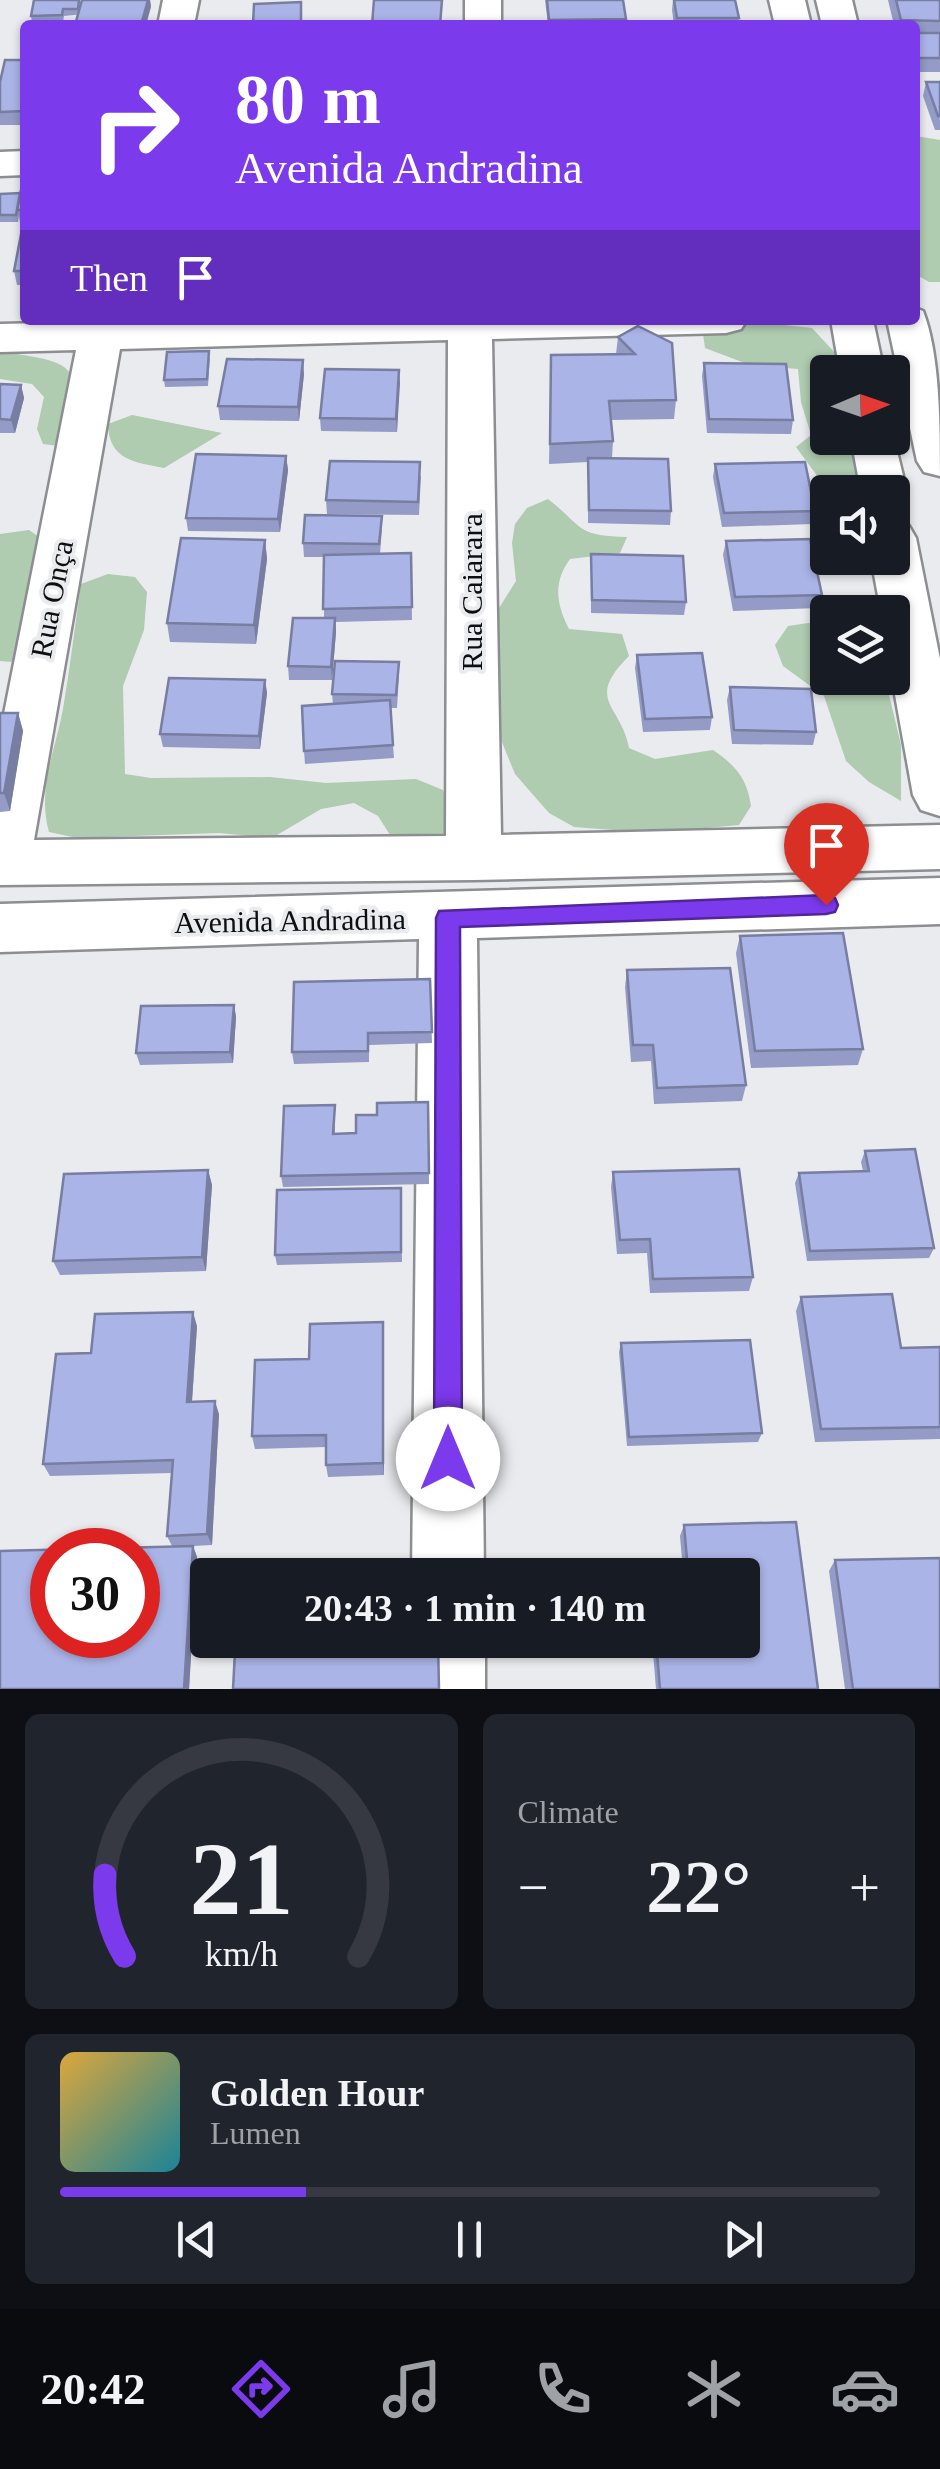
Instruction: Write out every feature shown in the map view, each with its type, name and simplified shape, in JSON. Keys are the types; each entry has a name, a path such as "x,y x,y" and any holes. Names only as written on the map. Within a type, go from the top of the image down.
{"street":[{"path":"0,338 543,325"},
{"path":"853,325 859,355"},
{"path":"909,325 940,460"},
{"name":"Rua Caiarara","path":"470,327 474,858"},
{"name":"Rua Onça","path":"1,863 101,336"},
{"path":"899,575 940,795"},
{"name":"Avenida Andradina","path":"1,863 474,858 940,847"},
{"name":"Avenida Andradina","path":"0,928 940,901"},
{"path":"448,918 448,1558"},
{"path":"448,1658 448,1689"}],"green space":[{"path":"920,137 940,140 940,282 920,277"},
{"path":"744,325 812,328 837,355 810,355 810,432 801,402 798,369 750,365 705,348 703,334"},
{"path":"0,352 48,360 70,374 74,400 67,447 43,444 37,429 44,397 32,384 0,379"},
{"path":"132,415 222,433 164,468 153,466 125,457 109,436 108,424"},
{"path":"810,436 810,455 861,455 869,475 817,475 796,447"},
{"path":"548,499 589,532 627,537 620,553 570,559 558,593 569,629 622,634 629,656 616,671 607,693 629,748 655,759 713,750 734,767 747,788 751,806 739,825 652,833 574,827 549,813 515,774 497,730 491,621 516,581 512,543 515,524 527,508"},
{"path":"29,530 45,541 25,663 0,661 0,534"},
{"path":"108,574 135,577 147,592 144,630 123,686 125,774 151,778 270,777 326,783 416,779 443,790 450,812 441,843 392,838 378,816 354,803 321,809 272,838 219,833 77,838 49,832 45,801 48,770 63,709 81,584"},
{"path":"810,623 810,686 783,666 775,645 788,626"},
{"path":"889,695 901,745 901,801 869,782 846,761 824,696"}],"building":[{"path":"34,0 79,0 78,9 63,9 62,15 31,16"},
{"path":"82,0 148,0 142,20 76,20"},
{"path":"374,0 442,0 440,20 372,20"},
{"path":"547,0 623,0 626,19 549,20"},
{"path":"674,0 735,0 739,18 677,18"},
{"path":"896,0 940,0 940,21 901,20"},
{"path":"301,2 301,20 253,20 254,4"},
{"path":"920,33 940,33 940,58 920,58"},
{"path":"5,60 20,60 20,111 0,112"},
{"path":"926,82 940,82 940,116 938,116"},
{"path":"20,193 16,215 0,215 0,194"},
{"path":"20,240 20,271 14,271"},
{"path":"638,326 672,343 676,400 609,401 613,441 550,444 551,355 635,354 618,337"},
{"path":"209,351 207,379 164,380 167,352"},
{"path":"227,359 303,360 298,407 218,406"},
{"path":"704,363 786,364 793,420 709,419"},
{"path":"325,369 399,370 396,419 320,418"},
{"path":"0,384 21,385 11,420 0,419"},
{"path":"196,454 286,456 278,519 186,518"},
{"path":"588,458 668,459 671,511 589,510"},
{"path":"330,461 420,462 418,502 326,500"},
{"path":"805,462 810,511 724,513 715,464"},
{"path":"305,515 382,516 379,544 303,543"},
{"path":"181,538 265,540 254,625 167,623"},
{"path":"810,539 810,575 818,575 822,595 735,597 726,541"},
{"path":"411,553 412,607 323,609 324,555"},
{"path":"591,554 683,556 686,602 592,600"},
{"path":"293,618 335,618 331,667 288,666"},
{"path":"702,653 712,717 645,719 637,655"},
{"path":"335,661 399,662 396,695 332,694"},
{"path":"169,678 265,680 259,736 160,734"},
{"path":"730,687 810,689 816,732 734,730"},
{"path":"390,700 393,745 304,751 302,706"},
{"path":"0,713 18,713 4,793 0,793"},
{"path":"843,933 863,1049 755,1051 740,936"},
{"path":"730,968 746,1085 657,1088 653,1045 633,1045 627,970"},
{"path":"430,979 432,1032 368,1033 368,1051 292,1052 294,982"},
{"path":"234,1005 230,1052 136,1053 141,1006"},
{"path":"428,1102 429,1173 281,1176 284,1106 335,1105 333,1134 356,1133 356,1115 377,1115 377,1103"},
{"path":"915,1149 934,1248 810,1251 799,1173 869,1171 865,1151"},
{"path":"739,1169 753,1277 653,1279 650,1239 620,1240 613,1172"},
{"path":"208,1170 202,1257 53,1261 64,1174"},
{"path":"401,1188 401,1252 275,1255 277,1190"},
{"path":"892,1294 901,1348 940,1347 940,1427 821,1429 801,1297"},
{"path":"193,1312 187,1402 215,1401 207,1534 167,1536 173,1460 43,1464 56,1354 91,1353 95,1314"},
{"path":"383,1322 383,1463 326,1465 326,1435 252,1436 255,1360 309,1359 310,1324"},
{"path":"750,1340 762,1433 629,1437 621,1343"},
{"path":"796,1522 818,1689 660,1689 657,1658 760,1658 760,1558 687,1558 684,1525"},
{"path":"193,1546 184,1689 0,1689 0,1551 30,1550 30,1658 160,1658 160,1547"},
{"path":"940,1558 940,1689 853,1689 835,1560"},
{"path":"235,1658 438,1658 439,1689 233,1689"}],"route":[{"path":"448,1459 448,918 826,905"}]}
